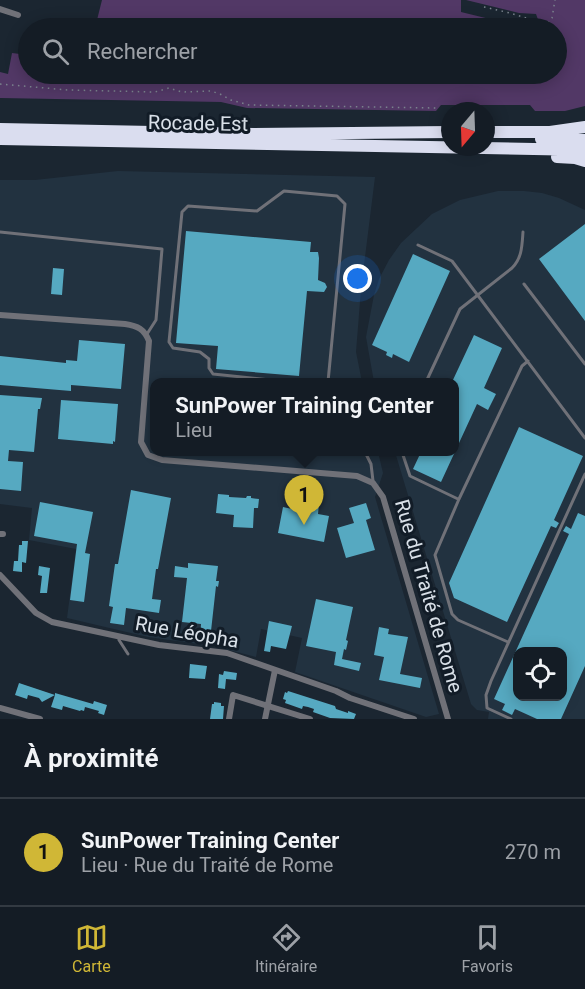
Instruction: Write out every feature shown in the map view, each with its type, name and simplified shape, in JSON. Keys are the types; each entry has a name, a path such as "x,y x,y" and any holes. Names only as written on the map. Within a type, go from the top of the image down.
{"highway":[{"path":"495,132 550,132 585,127"},
{"name":"Rocade Est","path":"0,129 287,133"},
{"path":"287,133 441,132"},
{"path":"287,133 441,137"},
{"name":"Rocade Est","path":"0,138 395,146 441,144"},
{"path":"495,143 585,140"},
{"path":"495,144 585,150"},
{"path":"495,154 574,158 585,161"}],"street":[{"path":"0,9 18,15"},
{"path":"0,315 134,325 142,328 147,334"},
{"name":"Rue du Traité de Rome","path":"147,334 149,341 141,442 150,456"},
{"name":"Rue du Traité de Rome","path":"151,456 162,460 357,476 373,483 383,497 448,719"},
{"name":"Rue Léopha","path":"0,575 36,613 52,622 159,645 227,653 336,691 400,717 414,719"},
{"path":"265,719 275,670"},
{"path":"229,719 233,695 310,719"},
{"path":"0,708 40,719"}],"lane":[{"path":"251,378 213,374 209,368 208,359 200,352 173,348 169,342 182,212 188,206 257,211 284,191 337,196 345,204 328,378"},
{"path":"0,232 162,249 156,320 147,334"},
{"path":"428,378 460,309 518,262 523,232"},
{"path":"418,245 452,261 585,438"},
{"path":"524,284 585,364"},
{"path":"508,642 458,620 452,614 435,555 522,366 528,361"},
{"path":"367,456 371,464 373,483"},
{"path":"403,456 410,476 459,499"},
{"path":"511,719 487,708 486,695 585,474"},
{"path":"120,637 119,640 128,654"}],"path":[{"path":"552,18 555,0"},
{"path":"484,7 526,18"},
{"path":"0,84 68,90 155,92 170,88 182,92 211,92 249,105 436,108"}],"shaded area":[{"path":"102,0 461,0 461,12 485,18 98,18"},
{"path":"466,0 585,0 585,106 565,111 535,111 530,105 495,105 495,102 441,102 436,111 247,108 221,102 0,98 0,72 8,74 12,53 18,54 18,84 567,84 567,18 537,18 536,14 519,13"},
{"path":"118,171 375,177 361,289 356,352 361,378 150,378 150,456 379,456 383,473 375,497 439,714 426,717 295,672 302,638 261,629 256,657 214,646 148,637 67,618 76,549 29,540 32,508 0,504 0,180 35,180"},
{"path":"498,191 542,193 585,210 585,719 488,719 489,712 477,710 471,704 396,456 459,456 459,378 373,378 366,337 379,279 401,243 432,214 460,200"}],"building":[{"path":"585,224 585,321 539,259"},
{"path":"186,231 311,242 310,252 318,252 318,280 325,283 327,287 324,292 307,291 299,376 216,369 218,346 176,343"},
{"path":"413,254 450,271 409,362 393,354 392,358 386,355 387,352 372,345"},
{"path":"53,268 64,269 62,295 51,294"},
{"path":"474,335 502,348 484,388 496,394 488,410 477,404 459,443 459,378 454,378"},
{"path":"79,340 125,344 121,389 71,385 71,391 0,385 0,356 66,363 66,360 77,361"},
{"path":"0,395 42,398 40,409 38,409 34,452 9,450 8,461 23,462 21,491 0,489"},
{"path":"61,400 118,404 115,442 113,441 113,444 58,439"},
{"path":"519,427 583,456 554,520 559,523 556,528 551,526 507,622 454,598 449,583"},
{"path":"419,456 453,456 441,482 413,469"},
{"path":"131,490 171,498 152,599 161,600 159,613 126,608 124,625 110,623 113,607 109,606 115,564 118,564"},
{"path":"218,494 229,495 229,497 251,496 251,498 259,499 258,508 254,508 253,528 233,527 234,515 216,513"},
{"path":"293,501 319,504 318,514 329,516 324,542 278,533 283,507 292,509"},
{"path":"40,502 93,512 85,553 90,554 84,602 70,600 77,544 34,536"},
{"path":"366,503 371,518 366,520 375,550 346,558 337,528 354,523 349,508"},
{"path":"578,513 585,516 585,666 561,719 537,719 515,709 512,715 502,710 505,704 494,699 513,657 513,701 567,701 567,647 518,647 569,534 563,531 566,526 571,529"},
{"path":"22,541 28,541 26,563 22,562 22,572 13,571 14,561 18,561 19,545 22,545"},
{"path":"188,563 218,566 216,581 219,581 218,587 216,586 210,640 200,639 201,624 182,622 187,578 174,577 175,566 188,568"},
{"path":"39,566 50,568 47,593 40,593 42,576 38,575"},
{"path":"316,599 353,607 346,640 348,641 342,659 361,663 359,671 334,665 336,652 306,646"},
{"path":"269,621 292,626 286,649 271,646 270,652 264,651"},
{"path":"379,627 389,629 388,634 408,637 400,674 422,678 420,688 379,680 384,657 374,655"},
{"path":"190,664 207,666 205,679 189,678"},
{"path":"224,671 237,673 236,680 226,679 225,689 218,688 219,674 223,675"},
{"path":"19,683 55,695 42,702 39,698 28,695 27,699 15,695"},
{"path":"288,691 356,714 354,719 330,718 313,712 314,709 308,707 303,706 302,709 285,703 286,700 283,699 285,692"},
{"path":"55,693 93,704 94,701 107,705 104,715 85,707 84,711 80,711 63,706 62,710 51,707"},
{"path":"214,702 224,706 223,719 210,719"}],"place":[{"name":"SunPower Training Center","path":"304,525"}]}
